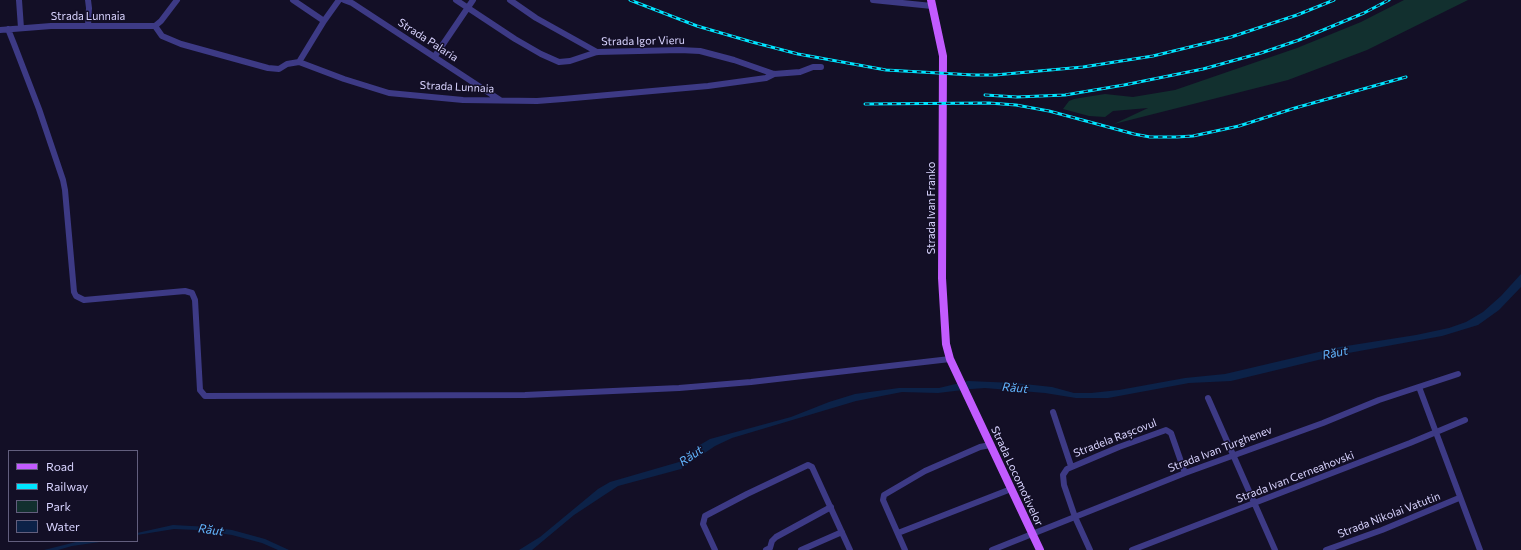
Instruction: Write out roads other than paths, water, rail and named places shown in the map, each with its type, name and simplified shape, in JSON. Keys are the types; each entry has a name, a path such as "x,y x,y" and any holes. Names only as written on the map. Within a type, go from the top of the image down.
{"main road":[{"name":"Strada Ivan Franko","path":"931,3 943,56 942,278 946,344 950,360 975,411"},
{"name":"Strada Locomotivelor","path":"975,411 1040,550"}],"street":[{"path":"19,0 21,28"},
{"path":"88,0 88,26"},
{"path":"177,0 155,26 162,36 181,44 268,68 279,69 287,64 299,62 324,21 339,0"},
{"path":"293,0 324,21"},
{"name":"Strada Palaria","path":"344,0 353,2 500,100"},
{"name":"Strada Igor Vieru","path":"456,0 515,39 541,54 559,62 570,61 597,52 674,50 700,51 734,60 774,74 800,72 813,67 821,67"},
{"path":"435,56 473,0"},
{"path":"510,0 536,18 597,52"},
{"path":"873,0 931,3"},
{"name":"Strada Lunnaia","path":"0,30 88,26 155,26"},
{"path":"8,29 39,109 63,180 74,292 76,296 84,300 185,291 192,293 195,300 200,390 205,396 525,395 664,388 765,380 950,360"},
{"name":"Strada Lunnaia","path":"299,62 389,94 463,100 538,101 708,86 766,78 774,74"},
{"name":"Strada Ivan Turghenev","path":"992,550 1232,455 1323,423 1379,400 1458,374"},
{"path":"1418,387 1480,550"},
{"path":"1208,398 1254,503 1272,549"},
{"name":"Stradela Rașcovul","path":"1053,412 1071,466"},
{"name":"Strada Ivan Cerneahovski","path":"1132,550 1435,433 1465,420"},
{"name":"Stradela Rașcovul","path":"1090,550 1075,517 1062,480 1064,472 1071,466 1166,430 1171,433 1185,473"},
{"path":"905,550 883,497 894,488 925,471 990,444"},
{"path":"715,550 703,524 706,516 805,466 810,466 831,507 850,550"},
{"path":"898,533 1011,489"},
{"name":"Strada Nikolai Vatutin","path":"1326,550 1382,530 1459,498"},
{"path":"769,549 772,541 776,537 831,507"},
{"path":"801,550 842,532"}],"water":[{"name":"Răut","path":"1521,274 1521,287 1499,310 1478,325 1442,336 1343,354 1231,381 1189,383 1108,398 1076,398 1045,393 985,388 938,393 902,392 856,401 732,438 715,446 681,469 618,486 574,515 532,550 519,550 540,537 598,489 610,482 679,462 698,446 710,439 791,417 829,402 855,394 899,388 939,388 968,381 1015,383 1052,387 1074,393 1091,393 1119,390 1185,378 1225,374 1340,347 1416,335 1449,328 1466,322 1483,312 1501,296"},
{"name":"Răut","path":"173,525 210,527 232,530 265,539 289,550 278,550 262,543 232,535 197,530 174,529 138,535 138,533"},
{"path":"76,542 100,542 72,546 58,550 44,550"}],"railway":[{"path":"630,0 697,26 798,54 886,70 973,75 995,75 1083,67 1153,56 1231,37 1297,15 1334,0"},
{"path":"985,95 1017,97 1065,95 1203,69 1261,53 1299,40 1364,13 1389,0"},
{"path":"865,104 989,103 1016,105 1049,111 1134,134 1150,137 1177,137 1193,136 1239,126 1295,108 1406,77"}]}
